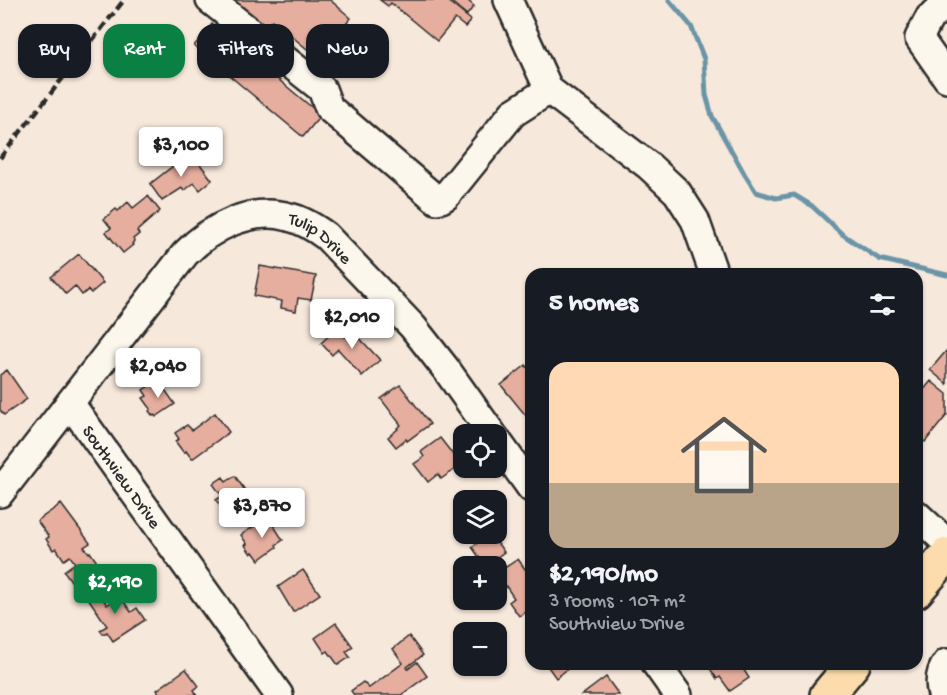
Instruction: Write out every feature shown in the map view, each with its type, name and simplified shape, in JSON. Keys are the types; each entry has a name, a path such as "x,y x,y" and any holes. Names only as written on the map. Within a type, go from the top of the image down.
{"main road":[{"path":"923,583 947,555"},
{"path":"827,695 848,670"}],"street":[{"path":"210,0 322,89 329,108 437,200 446,196 513,113 549,90"},
{"path":"508,0 549,90 649,166 677,192 695,220 712,268"},
{"path":"947,5 930,17 919,38 947,78"},
{"name":"Tulip Drive","path":"0,493 185,254 198,242 226,224 242,218 267,214 291,217 326,236 413,327 447,369 485,424"},
{"name":"Southview Drive","path":"70,403 279,695"},
{"path":"507,454 525,480"},
{"path":"923,521 947,543"},
{"path":"942,695 939,682 947,663"},
{"path":"660,670 678,695"}],"building":[{"path":"228,0 330,0 351,18 346,24 306,24 306,48 294,38 294,24 277,24 272,20 269,24 257,24"},
{"path":"380,0 446,0 471,20 465,27 455,19 437,41 391,3 388,6"},
{"path":"449,0 467,0 474,6 467,15"},
{"path":"232,78 277,78 321,115 303,137"},
{"path":"191,152 212,180 200,190 194,183 184,191 182,188 162,201 150,184"},
{"path":"148,196 160,211 137,231 139,234 133,239 133,245 123,253 106,232 111,228 104,219 128,202 133,208"},
{"path":"79,254 103,283 91,293 88,290 82,295 75,286 66,294 51,277"},
{"path":"260,266 316,276 311,300 298,298 296,311 281,308 282,301 254,296"},
{"path":"337,328 345,337 352,330 380,360 362,376 338,349 332,355 321,343"},
{"path":"947,350 947,384 930,370"},
{"path":"525,366 525,415 501,385"},
{"path":"7,370 27,399 4,415 0,410 0,375"},
{"path":"158,380 175,404 156,417 149,411 151,409 143,398 147,396 143,390"},
{"path":"931,381 947,394 947,415 925,442 923,440 923,391"},
{"path":"400,385 430,424 396,447 388,437 401,425 381,399"},
{"path":"215,413 229,432 192,459 175,441 179,439 175,433 187,425 192,430"},
{"path":"440,438 453,455 453,471 441,479 438,474 428,482 414,464 424,457 421,452"},
{"path":"235,476 251,499 227,515 216,500 222,496 213,484 223,477 226,482"},
{"path":"61,504 90,543 84,547 101,568 74,585 64,571 75,563 70,556 64,560 56,548 53,550 46,539 49,537 37,521"},
{"path":"268,517 283,540 259,560 253,552 251,554 241,535"},
{"path":"476,544 498,544 504,552 499,556 478,556 472,547"},
{"path":"518,559 525,569 525,612 519,616 509,602 514,598 507,588 507,566"},
{"path":"303,570 320,594 293,612 278,587"},
{"path":"103,587 108,596 103,599 107,605 120,596 131,612 137,608 145,620 113,641 107,632 103,634 100,630 107,626 88,598"},
{"path":"336,623 353,647 346,652 350,657 338,665 328,651 325,653 315,638"},
{"path":"409,636 423,655 407,667 408,669 417,662 427,676 401,695 354,695 351,691 363,682 369,688 403,663 393,649"},
{"path":"186,669 199,686 194,690 197,695 160,695 157,690"},
{"path":"550,670 566,670 556,678"},
{"path":"711,670 744,670 749,678 730,691 720,677 717,679"},
{"path":"606,677 619,695 582,695"}],"waterway":[{"path":"669,0 691,26 704,59 706,95 712,116 756,192 776,198 794,195 812,206 842,234 879,259 917,268"},
{"path":"923,269 947,275"}],"railway":[{"path":"0,158 124,0"}]}
